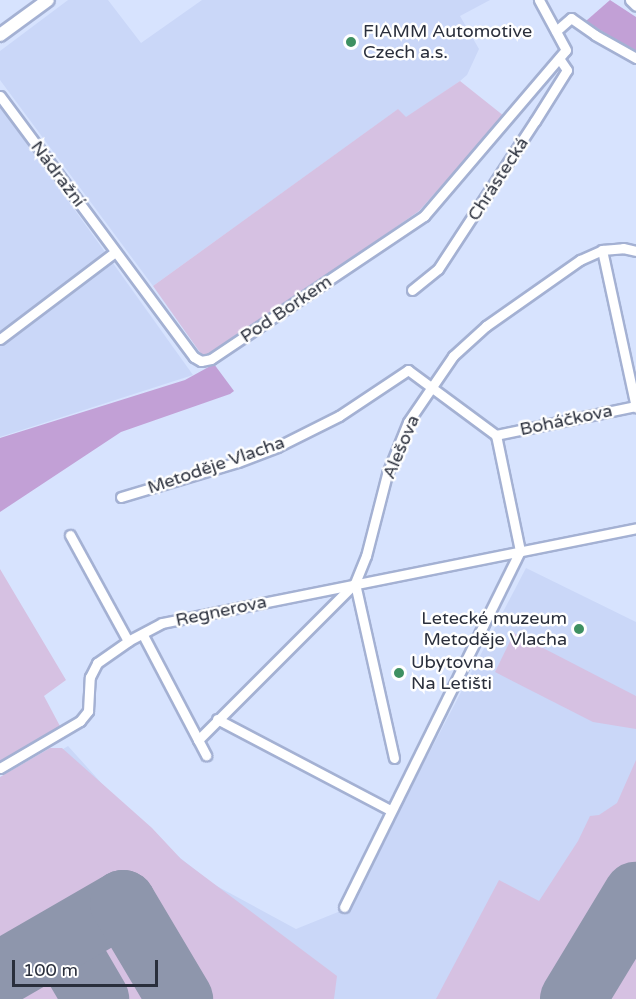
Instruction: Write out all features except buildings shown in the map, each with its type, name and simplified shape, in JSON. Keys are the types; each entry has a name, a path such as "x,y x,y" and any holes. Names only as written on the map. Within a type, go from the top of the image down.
{"street":[{"path":"0,35 48,0"},
{"path":"539,0 556,31 571,18 595,35 636,58"},
{"path":"630,0 636,6"},
{"name":"Pod Borkem","path":"116,252 194,357 201,361 211,359 424,216 566,50 556,31"},
{"name":"Chrástecká","path":"412,290 438,269 535,121 567,70 559,58"},
{"name":"Nádražní","path":"0,96 116,252"},
{"name":"Alešova","path":"355,583 366,556 387,474 408,422 453,356 486,326 580,260 602,250 623,248 636,251"},
{"path":"602,250 636,407"},
{"path":"0,339 116,252"},
{"name":"Metoděje Vlacha","path":"121,497 238,462 277,447 339,416 408,370 430,388"},
{"name":"Boháčkova","path":"430,388 496,435 520,551"},
{"name":"Boháčkova","path":"496,435 636,407"},
{"name":"Regnerova","path":"0,768 80,721 87,711 90,676 97,663 128,641 162,623 636,528"},
{"path":"70,535 128,641"},
{"path":"344,907 520,551"},
{"path":"198,740 217,718 355,583"},
{"path":"355,583 394,758"},
{"path":"143,635 206,755"},
{"path":"217,718 390,810"}],"shaded area":[{"path":"68,0 108,0 141,43 202,0 490,0 460,16 479,49 467,75 460,81 406,118 397,110 153,286 0,80 0,51"},
{"path":"610,0 636,17 636,53 586,21"},
{"path":"460,81 504,116 419,211 259,323 204,358 153,286 398,109 406,117"},
{"path":"0,107 95,238 193,375 0,437"},
{"path":"214,364 234,391 230,394 121,432 0,512 0,438 185,380"},
{"path":"526,568 636,622 636,999 0,999 0,788 68,746 141,827 213,884 296,929 348,908"},
{"path":"0,569 66,680 44,696 61,728 0,763"},
{"path":"514,633 636,696 636,729 593,722 495,672"},
{"path":"50,748 62,748 152,828 181,859 337,976 334,999 0,999 0,777"},
{"path":"636,760 636,999 436,999 499,880 539,901 578,841 590,816 599,815 617,803"}],"runway":[{"path":"573,999 636,895"},
{"path":"0,974 123,903 180,999"},
{"path":"68,951 96,999"}],"place":[{"name":"FIAMM Automotive Czech a.s.","path":"351,42"},
{"name":"Letecké muzeum Metoděje Vlacha","path":"579,629"},
{"name":"Ubytovna Na Letišti","path":"399,673"}]}
